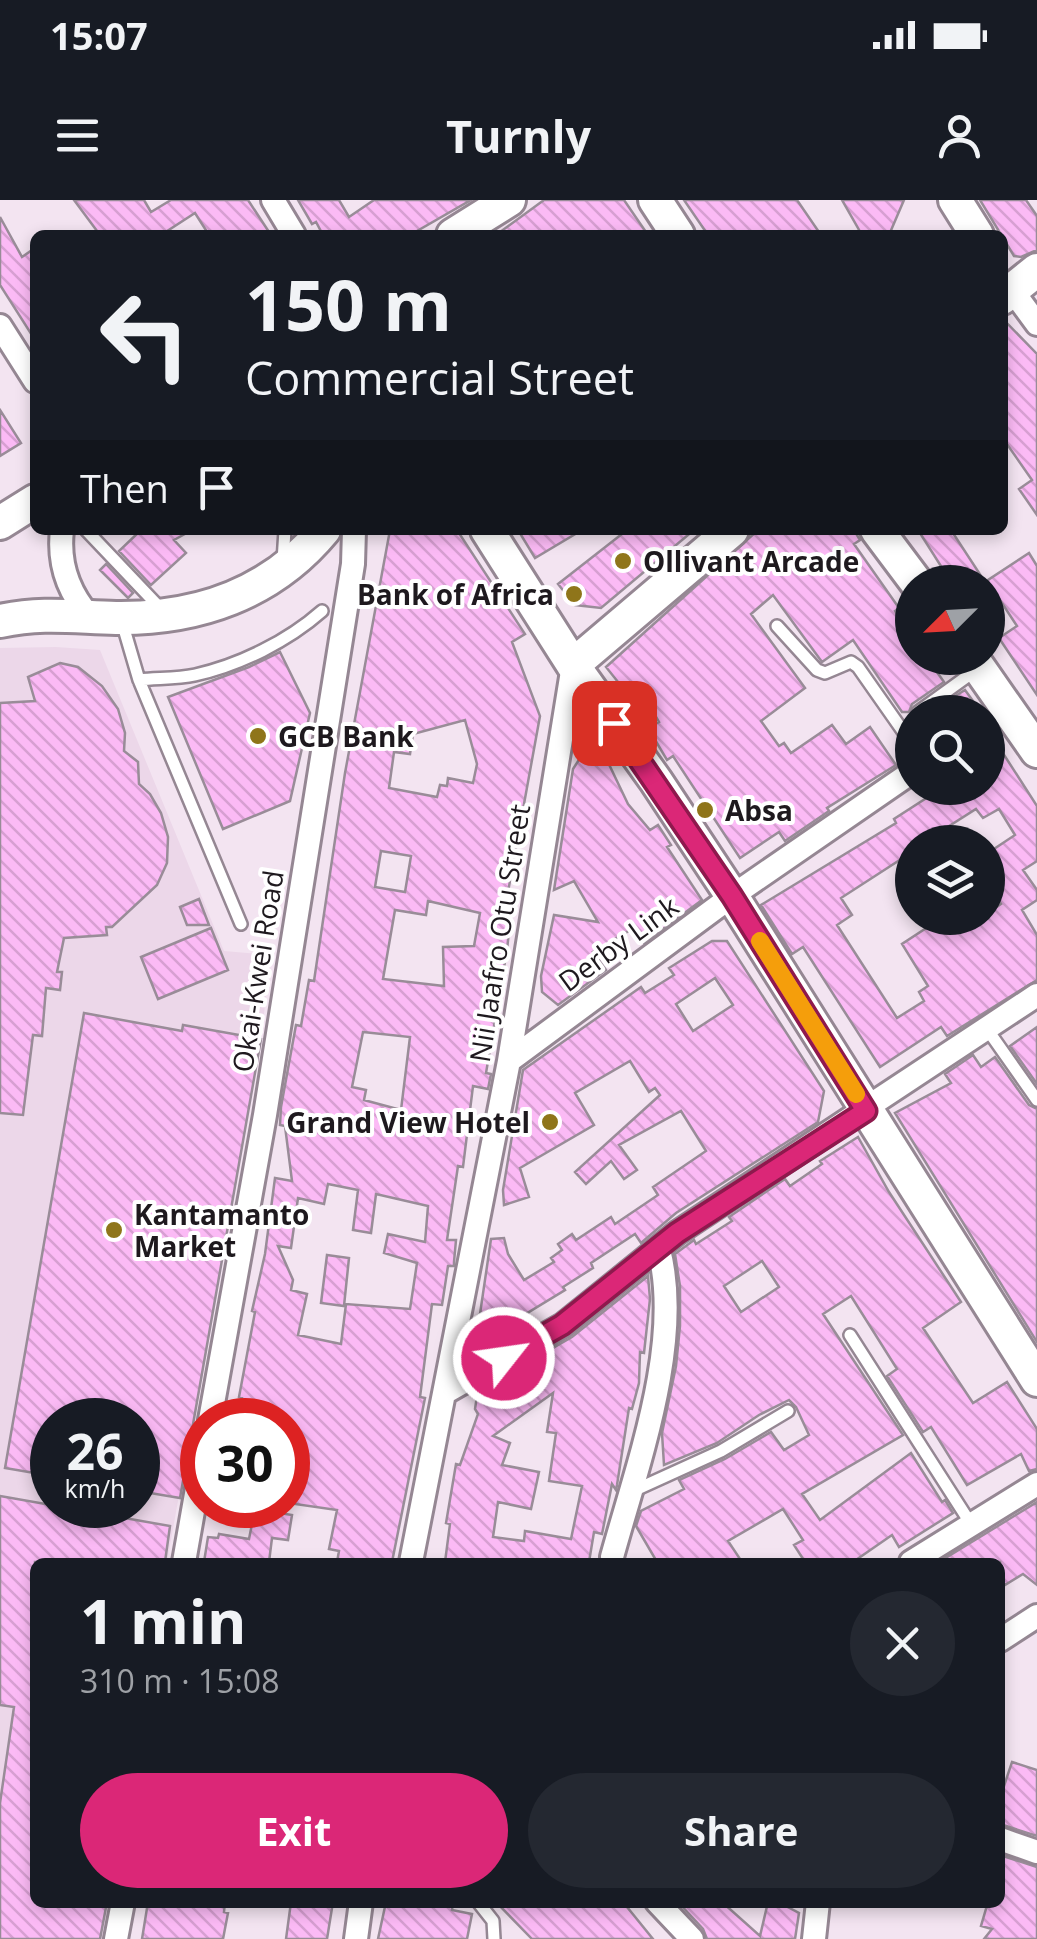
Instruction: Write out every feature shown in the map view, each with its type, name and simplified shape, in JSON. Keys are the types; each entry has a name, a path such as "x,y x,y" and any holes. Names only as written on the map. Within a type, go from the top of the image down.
{"street":[{"path":"273,200 291,230"},
{"path":"462,230 509,200"},
{"path":"655,200 675,230"},
{"path":"955,200 974,230"},
{"path":"1013,284 1037,324"},
{"path":"0,326 30,373"},
{"path":"0,524 30,504"},
{"path":"62,535 62,566 73,597 105,617"},
{"path":"0,620 37,614 168,616 204,609 236,598 283,570 319,535"},
{"name":"Okai-Kwei Road","path":"214,1398 354,564 354,535"},
{"path":"490,535 572,665 732,896 1037,1380"},
{"path":"572,665 726,535"},
{"path":"882,535 904,565"},
{"name":"Nii Jaafro Otu Street","path":"412,1558 508,1061 572,665"},
{"path":"1005,720 1037,751"},
{"name":"Derby Link","path":"508,1061 732,896 895,784"},
{"path":"446,1392 562,1325 677,1233 1037,996"},
{"path":"612,1556 657,1392 667,1278 659,1250"},
{"path":"917,1558 1037,1484"},
{"path":"185,1558 190,1528"},
{"path":"1005,1637 1037,1616"},
{"path":"1005,1841 1037,1852"},
{"path":"116,1939 122,1908"},
{"path":"356,1939 361,1908"},
{"path":"664,1908 692,1939"},
{"path":"814,1939 817,1908"}],"lane":[{"path":"91,535 168,616"},
{"path":"283,570 284,535"},
{"path":"140,680 196,675 254,654 304,626 322,611"},
{"path":"105,617 140,680 241,924"},
{"path":"777,626 817,670 825,672 851,662 858,667 895,719"},
{"path":"939,695 961,675"},
{"path":"987,1029 1037,1100"},
{"path":"850,1336 971,1524"},
{"path":"630,1493 721,1451 788,1412"},
{"path":"483,1908 493,1921 494,1939"}],"shaded area":[{"name":"Kantamanto Market","path":"0,648 100,650 224,951 271,955 261,1039 196,1398 180,1398 180,1490 168,1558 30,1558 30,1908 111,1908 104,1939 0,1939"}],"building":[{"path":"74,200 144,200 151,212 171,200 248,200 268,230 206,230 195,213 169,230 96,230"},
{"path":"298,200 339,200 349,217 374,200 471,200 419,230 320,230 316,222 312,224"},
{"path":"544,200 624,200 645,230 503,230"},
{"path":"684,200 797,200 818,230 705,230"},
{"path":"842,200 904,200 891,230 859,230"},
{"path":"980,200 1026,200 1037,216 1037,250 1014,256 1008,246 1008,230 998,230"},
{"path":"0,217 22,257 30,251 30,332 0,285"},
{"path":"1008,324 1037,354 1037,515 1019,489 1032,480 1008,446"},
{"path":"0,410 21,443 0,456"},
{"path":"136,535 183,535 174,540 186,553 151,585 119,551"},
{"path":"389,535 460,535 525,634 512,642 540,716 508,892 513,893 507,950 486,1073 491,1074 488,1089 473,1086 463,1167 458,1166 447,1240 456,1240 454,1266 448,1266 442,1305 432,1304 420,1397 425,1398 393,1558 338,1558 339,1551 329,1549 337,1510 310,1506 310,1398 239,1397 275,1178 292,1181 285,1126 280,1125 281,1107 296,1025 301,1026 309,980 314,981 345,773","holes":["465,720 477,764 473,783 448,778 447,786 440,785 437,797 389,788 394,752 410,754 413,734","381,851 411,856 405,892 375,887","428,901 480,913 474,946 443,947 444,986 383,979 395,910 426,915","363,1032 410,1037 401,1110 364,1100 366,1090 352,1087","328,1184 358,1190 353,1230 371,1233 376,1194 428,1206 425,1242 388,1234 384,1253 417,1263 410,1309 346,1304 341,1344 298,1335 307,1294 291,1290 293,1280 278,1246 291,1248 298,1198 324,1204"]},
{"path":"521,535 574,535 535,558"},
{"name":"Ollivant Arcade","path":"621,535 688,535 601,608 575,605 558,584"},
{"path":"752,535 857,535 860,540 854,544 895,602 895,675 939,675 944,682 925,695 895,695 895,702 853,640 822,662 773,595 751,614 805,688 761,721 779,746 784,743 791,753 832,725 846,744 870,727 895,766 827,808 829,811 785,841 779,832 740,858 673,756 667,760 648,728 659,722 640,689 630,697 606,667"},
{"path":"921,535 954,535 974,565 940,565"},
{"path":"1029,553 1037,566 1037,695 1005,647 1005,634 1017,626 1005,608 1005,569"},
{"path":"106,564 133,593 128,598 100,570"},
{"path":"280,652 310,713 290,801 223,829 168,697"},
{"path":"60,663 78,667 102,686 118,709 125,733 124,751 138,762 139,784 161,813 168,837 167,863 157,885 112,927 106,927 107,935 64,938 57,972 62,972 60,990 46,988 42,1036 33,1035 23,1115 0,1113 0,703 35,701 28,677"},
{"path":"595,751 605,756 628,804 650,830 658,825 671,845 667,847 702,900 644,943 634,928 593,952 606,970 558,1005 542,992 541,976 554,915 598,922 574,881 554,890 573,769 582,755"},
{"path":"1005,756 1037,806 1037,861 1023,870 1037,890 1037,900 1022,910 1037,935 1037,980 947,1036 941,1027 880,1067 803,947 792,954 761,905 896,823 894,819 916,805 1005,805"},
{"path":"199,899 209,925 187,925 180,907"},
{"path":"211,928 228,970 158,999 141,957"},
{"path":"712,941 727,941 824,1091 818,1122 676,1213 641,1243 635,1234 591,1263 593,1268 563,1287 565,1290 488,1337 476,1317 480,1314 491,1239 504,1238 508,1254 524,1280 554,1262 551,1258 562,1250 558,1244 572,1234 576,1240 611,1217 615,1224 658,1195 653,1187 706,1151 681,1111 619,1145 637,1170 624,1179 611,1161 586,1184 575,1172 660,1095 655,1088 649,1092 630,1061 575,1093 594,1125 520,1168 529,1197 504,1205 503,1190 523,1070 641,987 645,993 674,975 669,968","holes":["715,978 733,1005 693,1031 676,1004"]},
{"path":"84,1013 182,1031 183,1025 261,1039 198,1398 180,1398 180,1498 160,1495 160,1398 30,1398 30,1472 5,1468"},
{"path":"1037,1027 1037,1084 1010,1046"},
{"path":"973,1055 981,1067 995,1057 1029,1105 1037,1109 1037,1342 895,1113 951,1083 945,1074"},
{"path":"858,1137 961,1302 923,1328 973,1403 1007,1382 1037,1429 1037,1469 1029,1471 1021,1454 967,1485 931,1427 923,1432 887,1376 897,1369 851,1296 823,1314 903,1435 802,1494 820,1520 911,1453 953,1513 899,1547 892,1535 859,1558 802,1558 794,1545 803,1540 783,1509 728,1541 739,1558 655,1558 636,1526 641,1511 684,1489 679,1480 771,1432 784,1450 809,1435 789,1400 717,1443 664,1465 662,1433 680,1326 675,1254 732,1221 729,1217 785,1179 790,1186 822,1164 820,1161","holes":["762,1261 779,1287 741,1312 724,1286"]},
{"path":"327,1255 349,1258 344,1306 321,1303"},
{"path":"648,1276 650,1299 644,1353 640,1352 639,1383 632,1409 629,1408 616,1490 612,1484 602,1534 594,1532 590,1558 446,1558 450,1524 446,1523 456,1464 460,1465 478,1414 477,1396 572,1337","holes":["553,1393 547,1432 556,1433 549,1481 582,1486 571,1539 525,1531 524,1541 493,1537 498,1502 531,1509 539,1472 502,1465 510,1443 493,1436"]},
{"path":"0,1496 30,1501 30,1528 170,1526 166,1558 30,1558 30,1908 106,1908 100,1939 0,1939 0,1803 14,1707 0,1705"},
{"path":"1037,1502 1037,1585 1023,1574 1005,1585 1005,1558 946,1558"},
{"path":"251,1528 290,1528 288,1540 272,1538 270,1558 205,1558 208,1537 218,1538 219,1534 249,1539"},
{"path":"1012,1762 1037,1770 1037,1836 1005,1826 1005,1783"},
{"path":"1005,1857 1037,1867 1037,1939 984,1939 992,1929 981,1926 986,1908 1005,1908"},
{"path":"147,1908 224,1908 228,1913 223,1939 142,1939"},
{"path":"290,1908 332,1908 327,1939 286,1939"},
{"path":"385,1908 452,1908 472,1914 467,1939 378,1939"},
{"path":"502,1908 628,1908 653,1939 532,1939"},
{"path":"684,1908 729,1908 760,1936 767,1908 789,1908 799,1913 795,1939 707,1939"}],"slow traffic":[{"path":"760,941 856,1094"}],"place":[{"name":"Ollivant Arcade","path":"623,561"},
{"name":"Bank of Africa","path":"574,594"},
{"name":"GCB Bank","path":"258,736"},
{"name":"Absa","path":"705,810"},
{"name":"Grand View Hotel","path":"550,1122"},
{"name":"Kantamanto Market","path":"114,1230"}],"route":[{"path":"504,1358 562,1325 677,1233 866,1111 732,896 614,723"}]}
